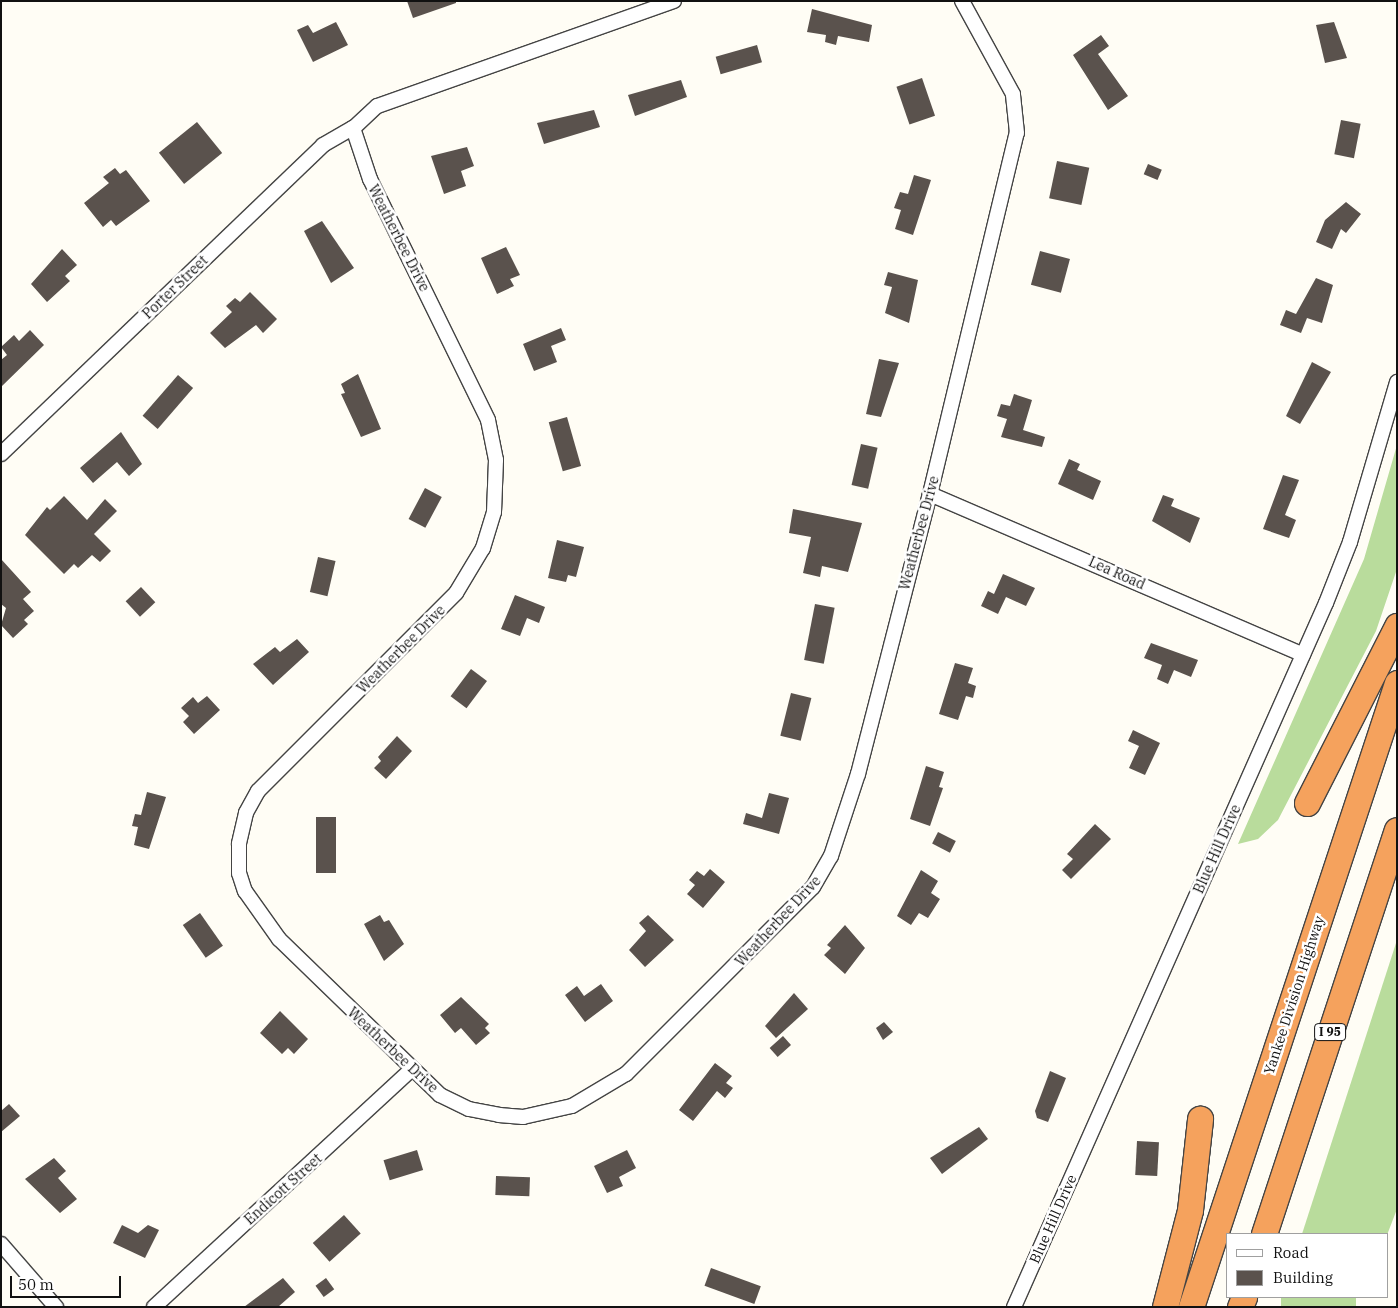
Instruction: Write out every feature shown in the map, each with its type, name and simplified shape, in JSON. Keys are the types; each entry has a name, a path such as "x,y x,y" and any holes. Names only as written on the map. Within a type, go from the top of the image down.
{"highway":[{"path":"1307,803 1397,626"},
{"name":"Yankee Division Highway","path":"1191,1307 1397,683"},
{"name":"I 95","path":"1264,1233 1397,830"},
{"path":"1165,1307 1193,1192 1200,1119"}],"street":[{"path":"353,128 377,106 674,1"},
{"name":"Weatherbee Drive","path":"353,128 370,179 488,420 496,460 494,512 484,548 456,594 254,797 243,823 238,865 245,891 262,920 411,1070 440,1095 468,1109 523,1117 572,1106 626,1074 814,887 831,856 858,774 930,494 1017,134 1013,94 962,1"},
{"name":"Porter Street","path":"1,454 323,145 353,128"},
{"name":"Blue Hill Drive","path":"1014,1307 1303,655 1350,542 1397,382"},
{"name":"Lea Road","path":"930,494 1303,655"},
{"name":"Endicott Street","path":"154,1307 411,1070"},
{"path":"1,1244 56,1307"}],"green space":[{"path":"1397,445 1397,569 1376,631 1278,820 1258,839 1238,844 1364,559"},
{"path":"1397,940 1397,1209 1388,1233 1302,1233"},
{"path":"1281,1298 1356,1298 1356,1307 1281,1307"}],"building":[{"path":"407,1 456,1 456,3 413,18"},
{"path":"812,9 872,25 869,42 838,36 836,45 825,42 826,35 807,32"},
{"path":"336,22 348,45 313,62 297,30 308,25 313,33"},
{"path":"1334,22 1347,58 1325,63 1316,25"},
{"path":"1101,35 1109,46 1098,54 1128,96 1108,110 1073,55"},
{"path":"757,45 762,62 721,74 716,57"},
{"path":"922,78 935,116 909,125 896,87"},
{"path":"681,80 687,97 635,116 628,95"},
{"path":"594,110 600,127 544,144 537,123"},
{"path":"1341,120 1361,124 1354,158 1334,154"},
{"path":"197,122 222,153 184,184 159,153"},
{"path":"467,147 474,166 461,171 466,186 444,194 431,156"},
{"path":"1057,161 1089,168 1081,205 1049,198"},
{"path":"1148,164 1162,170 1158,180 1144,174"},
{"path":"115,168 120,174 126,170 150,201 116,226 111,220 103,227 84,203 109,183 103,177"},
{"path":"914,175 931,180 913,235 895,229 901,210 894,208 900,192 908,194"},
{"path":"1346,202 1361,214 1346,233 1341,229 1332,249 1316,242 1325,220"},
{"path":"322,221 354,268 331,283 304,231"},
{"path":"506,247 520,275 510,279 514,286 497,294 481,258"},
{"path":"62,249 77,265 65,276 70,281 47,302 31,284"},
{"path":"1040,251 1070,259 1061,293 1031,285"},
{"path":"888,272 918,280 909,323 885,313 892,287 884,285"},
{"path":"1316,278 1333,285 1322,323 1307,318 1301,333 1280,325 1286,310 1296,314"},
{"path":"250,292 277,319 263,333 256,325 225,348 210,333 232,312 226,306 235,298 240,302"},
{"path":"561,328 566,340 551,346 557,362 534,371 523,344"},
{"path":"30,330 44,345 1,387 1,360 7,355 1,347 14,335 19,341"},
{"path":"879,359 899,363 881,417 866,414"},
{"path":"1312,362 1331,372 1300,424 1286,416"},
{"path":"358,374 381,429 361,437 341,394 345,393 341,384"},
{"path":"178,375 193,388 158,429 143,416"},
{"path":"1014,394 1032,400 1023,430 1045,437 1042,447 1001,437 1007,419 997,416 1001,404 1010,406"},
{"path":"567,417 581,466 563,471 549,422"},
{"path":"121,432 142,464 129,476 117,462 93,483 80,468"},
{"path":"861,444 878,448 868,489 852,485"},
{"path":"1069,459 1080,464 1077,470 1101,481 1093,500 1058,484"},
{"path":"1283,475 1299,480 1285,515 1296,520 1289,538 1263,529"},
{"path":"425,488 442,497 425,528 409,519"},
{"path":"1163,495 1174,499 1171,506 1200,518 1190,543 1152,521"},
{"path":"64,496 87,520 105,499 117,511 94,534 111,551 100,562 92,555 78,568 74,564 64,574 25,535 47,507 50,510"},
{"path":"793,509 862,523 848,572 822,566 820,577 803,573 811,537 789,533"},
{"path":"557,540 584,547 576,577 568,575 566,582 548,578"},
{"path":"318,557 336,561 327,596 310,592"},
{"path":"1,559 31,592 23,599 34,611 24,620 28,624 13,638 1,625 6,608 1,604"},
{"path":"1003,574 1035,588 1026,606 1006,597 998,614 981,606 988,591 994,594"},
{"path":"141,587 155,602 140,617 126,601"},
{"path":"515,595 545,607 539,623 527,618 520,636 501,629"},
{"path":"815,604 835,608 824,664 804,660"},
{"path":"297,639 309,652 273,685 253,664 275,647 280,652"},
{"path":"1151,643 1198,660 1191,677 1174,670 1168,684 1157,679 1162,665 1144,658"},
{"path":"955,663 973,668 968,683 976,686 973,698 966,696 958,720 939,714"},
{"path":"471,669 487,681 467,708 451,696"},
{"path":"791,693 811,698 801,741 780,736"},
{"path":"207,696 220,710 194,734 183,722 189,716 181,708 193,697 198,703"},
{"path":"1133,730 1160,743 1145,775 1129,768 1139,746 1128,741"},
{"path":"397,736 412,751 386,779 374,768 381,761 378,757"},
{"path":"926,766 944,772 939,787 943,788 930,826 910,819"},
{"path":"147,792 166,797 149,849 134,845 138,827 132,826 135,814 141,815"},
{"path":"769,793 789,798 779,834 743,824 746,813 762,818"},
{"path":"316,817 336,817 336,873 316,873"},
{"path":"1095,824 1111,839 1071,879 1062,870 1073,859 1067,854"},
{"path":"938,832 956,841 950,853 932,844"},
{"path":"710,869 725,882 703,908 687,894 695,885 689,880 697,871 704,876"},
{"path":"921,870 938,881 931,893 940,899 928,918 919,913 911,925 897,916"},
{"path":"200,913 223,946 206,958 183,925"},
{"path":"380,915 384,922 389,920 404,944 384,961 364,924"},
{"path":"648,915 674,940 645,967 629,950 646,931 639,923"},
{"path":"845,925 865,948 845,974 824,955 831,948 827,945"},
{"path":"601,984 613,1001 585,1022 565,995 577,986 584,996"},
{"path":"794,993 808,1009 776,1038 765,1026"},
{"path":"461,997 489,1024 485,1028 490,1033 476,1045 461,1028 455,1033 440,1015"},
{"path":"280,1011 308,1039 294,1054 288,1048 282,1054 260,1033"},
{"path":"884,1022 893,1032 883,1040 876,1028"},
{"path":"783,1036 791,1045 778,1057 770,1048"},
{"path":"715,1063 732,1076 726,1083 733,1088 725,1098 717,1091 693,1121 679,1110"},
{"path":"1050,1071 1066,1078 1048,1122 1037,1118 1035,1111"},
{"path":"9,1104 20,1116 1,1132 1,1111"},
{"path":"979,1127 988,1139 942,1174 930,1158"},
{"path":"1137,1141 1159,1142 1157,1176 1135,1175"},
{"path":"417,1150 423,1170 390,1180 384,1160"},
{"path":"627,1150 636,1168 619,1177 623,1186 607,1193 594,1166"},
{"path":"54,1158 66,1171 58,1178 77,1199 60,1213 25,1179"},
{"path":"496,1176 530,1177 529,1196 495,1195"},
{"path":"344,1215 361,1234 330,1262 313,1243"},
{"path":"122,1225 138,1233 148,1225 159,1230 145,1258 113,1243"},
{"path":"711,1268 761,1286 754,1304 705,1286"},
{"path":"283,1278 295,1292 278,1307 244,1307"},
{"path":"326,1278 334,1289 324,1297 315,1286"}]}
